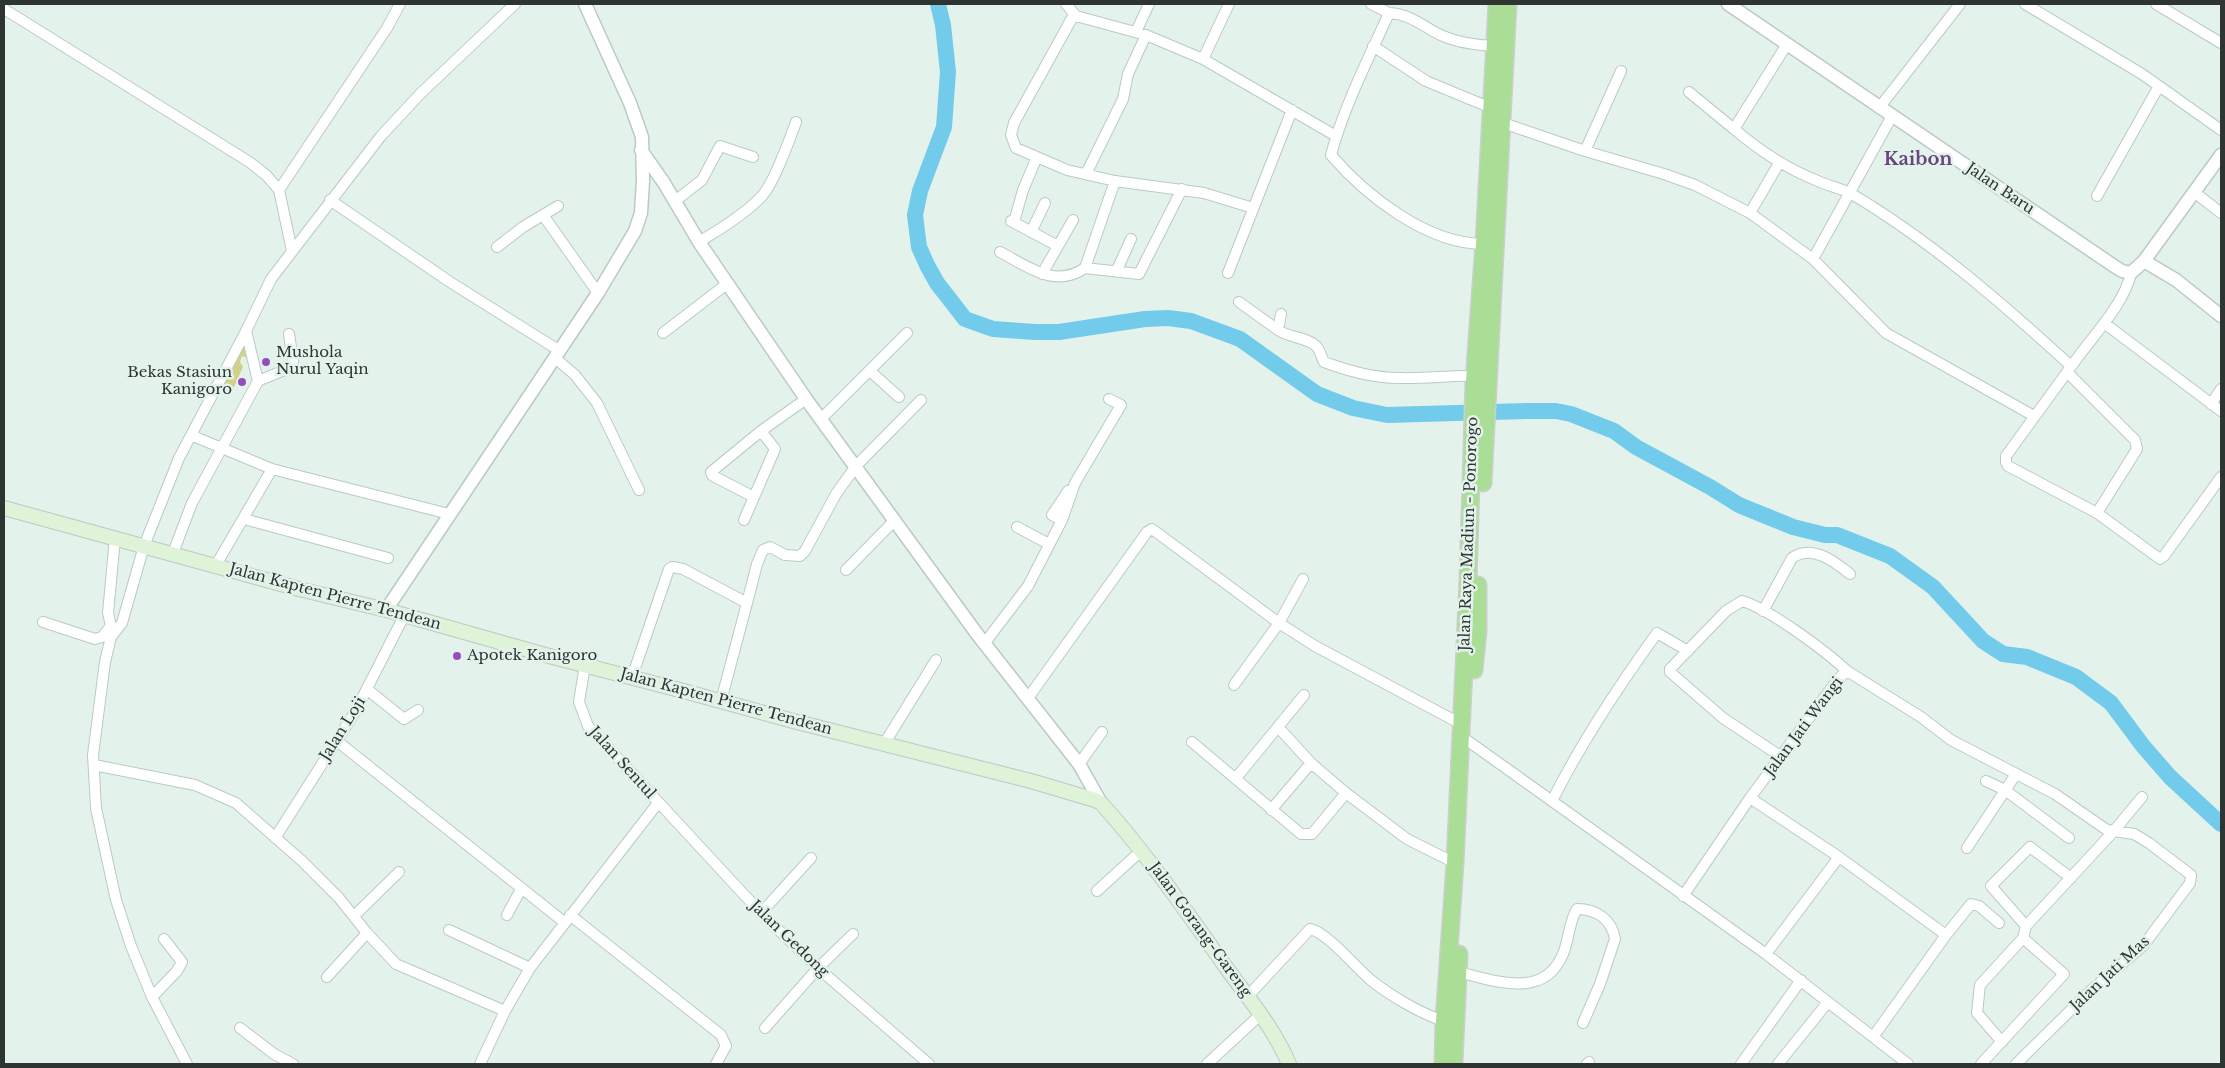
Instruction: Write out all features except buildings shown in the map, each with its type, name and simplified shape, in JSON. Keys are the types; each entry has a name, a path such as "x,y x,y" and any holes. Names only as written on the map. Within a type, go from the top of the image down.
{"highway":[{"name":"Jalan Raya Madiun - Ponorogo","path":"1486,302 1484,244 1499,115 1493,46 1496,4"},
{"name":"Jalan Raya Madiun - Ponorogo","path":"1445,1063 1444,1021 1453,971 1461,724 1473,581 1477,489 1473,378 1486,302 1508,4"},
{"name":"Jalan Raya Madiun - Ponorogo","path":"1445,1063 1468,741 1478,632 1473,581"}],"main road":[{"name":"Jalan Kapten Pierre Tendean","path":"4,508 299,589 386,610 585,665 1031,781 1100,803"},
{"name":"Jalan Gorang-Gareng","path":"1100,803 1142,850 1248,996 1274,1033 1289,1064"}],"street":[{"path":"279,190 387,28 400,4"},
{"path":"44,622 95,639 102,638 122,623 144,546 180,458 193,436 271,279 380,136 428,86 515,4"},
{"path":"386,610 623,255 635,231 641,213 643,181 642,138 630,103 584,4"},
{"path":"1066,4 1076,16 1141,33 1203,59 1336,136"},
{"path":"1086,174 1123,99 1128,74 1148,4"},
{"path":"1203,59 1230,4"},
{"name":"Jalan Baru","path":"1728,4 2114,266 2122,271 2131,273"},
{"path":"1879,108 1960,4"},
{"path":"2025,4 2142,74 2221,130"},
{"path":"2156,4 2221,43"},
{"path":"1373,5 1389,14 1408,16 1444,37 1472,44 1493,46"},
{"path":"4,8 251,162 279,190 292,251"},
{"path":"1389,14 1373,46 1336,136 1331,156 1346,173 1412,223 1439,235 1468,244 1484,244"},
{"path":"1076,16 1072,18 1014,123 1011,136 1016,148 1067,170 1115,181 1204,193 1254,208"},
{"path":"1734,129 1787,44"},
{"path":"1373,46 1426,80 1499,115 1585,151 1687,182 1750,213 1813,259 1886,334 2034,416"},
{"path":"1585,151 1621,71"},
{"path":"2097,196 2158,86"},
{"path":"1689,92 1780,163 1818,181 1848,192 1924,243 2021,320 2069,369 2135,440 2137,450 2097,513"},
{"path":"1228,273 1292,110"},
{"path":"1813,259 1848,192 1892,116"},
{"path":"700,242 727,224 761,196 783,154 796,122"},
{"path":"675,201 702,180 720,146 753,157"},
{"path":"641,150 700,242 806,399 984,644 1079,764 1100,803"},
{"path":"2221,155 2144,261 2131,273 2128,284 2104,323 2006,456 2008,466 2097,513 2154,556 2162,558 2221,477"},
{"path":"1038,157 1023,190 1013,222 1058,246"},
{"path":"1750,213 1780,163"},
{"path":"1000,252 1042,274 1061,278 1075,275 1085,268 1115,181"},
{"path":"1085,268 1118,270 1138,274 1182,189"},
{"path":"2194,192 2221,213"},
{"path":"330,200 557,354 597,403 639,490"},
{"path":"1031,232 1046,203"},
{"path":"496,247 523,227 558,206"},
{"path":"544,215 598,293"},
{"path":"1042,274 1073,220"},
{"path":"1118,270 1131,239"},
{"path":"2144,261 2176,280 2221,316"},
{"path":"663,333 728,283"},
{"path":"1239,302 1286,336 1309,342 1316,346 1324,362 1349,371 1375,377 1402,379 1473,378"},
{"path":"1278,330 1281,314"},
{"path":"2104,323 2221,411"},
{"path":"246,331 258,380"},
{"path":"173,553 192,503 258,380 292,367 293,361 289,334"},
{"path":"821,419 907,334"},
{"path":"870,371 899,397"},
{"path":"2211,404 2221,389"},
{"path":"754,497 715,477 712,475 712,472 761,431 806,399"},
{"path":"984,644 1028,586 1062,520 1052,515 1064,496 1076,483 1121,405 1109,399"},
{"path":"721,701 756,564 763,550 770,548 785,555 800,556 805,551 836,494 856,466 921,400"},
{"path":"744,520 775,450 761,431"},
{"path":"193,436 272,469 449,514"},
{"path":"216,565 272,469"},
{"path":"244,519 388,558"},
{"path":"846,570 895,520"},
{"path":"1017,527 1049,544"},
{"path":"1028,698 1150,530 1154,530 1279,623 1315,646 1461,724"},
{"path":"115,538 108,613 111,632 105,662 94,755 96,808 116,900 131,946 152,997 187,1064"},
{"path":"1763,611 1792,558 1800,553 1822,555 1835,562 1850,574"},
{"path":"632,677 667,574 672,567 695,574 747,603"},
{"path":"1234,685 1279,623 1302,578"},
{"name":"Jalan Jati Wangi","path":"1683,896 1780,756 1847,671 1837,661 1784,624 1745,601 1737,602 1688,650 1670,670 1671,674 1723,718 1780,756"},
{"name":"Jalan Loji","path":"275,838 368,690 404,616"},
{"path":"1552,801 1573,759 1616,690 1657,633 1688,650"},
{"path":"884,744 936,660"},
{"name":"Jalan Sentul","path":"585,665 578,702 588,726 658,803"},
{"path":"1847,671 1921,717 1951,740 2055,794 2113,832"},
{"path":"368,690 404,719 418,710"},
{"path":"1236,778 1304,695"},
{"path":"1278,727 1311,763 1346,793 1407,839 1455,863"},
{"path":"1079,764 1102,732"},
{"path":"337,741 521,890 567,919 721,1035 726,1046 716,1064"},
{"path":"1468,741 1766,954 1908,1064"},
{"path":"1192,742 1296,831 1306,835 1312,834 1346,793"},
{"path":"1271,810 1311,763"},
{"path":"94,765 195,785 218,793 236,803 302,860 333,891 366,933 403,968 505,1011"},
{"path":"1967,848 2016,774"},
{"path":"1986,782 2005,790 2069,838"},
{"path":"2002,1042 1977,1013 1980,985 2023,938 2026,926 2113,832 2142,797"},
{"path":"1750,798 1839,857 1946,935"},
{"path":"480,1064 505,1011 530,968 658,803"},
{"name":"Jalan Gedong","path":"658,803 761,913 818,968 929,1064"},
{"name":"Jalan Jati Mas","path":"2016,1064 2089,992 2143,946 2190,883 2191,875 2149,843 2134,834 2113,832"},
{"path":"2026,926 1991,886 2030,847 2071,878"},
{"path":"1098,891 1142,850"},
{"path":"1766,954 1839,857"},
{"path":"761,913 811,858"},
{"path":"354,916 399,872"},
{"path":"508,915 521,890"},
{"path":"1872,1038 1946,935 1971,904 1979,906 1999,923"},
{"path":"1453,971 1520,985 1535,981 1558,964 1577,910 1598,914 1607,920 1615,940 1600,984 1583,1023"},
{"path":"1248,996 1310,929 1321,934 1373,982 1425,1014 1444,1021"},
{"path":"449,930 530,968"},
{"path":"327,977 366,933"},
{"path":"765,1028 818,968 853,934"},
{"path":"1981,1064 2064,974 2023,938"},
{"path":"152,997 177,972 182,962 164,939"},
{"path":"1741,1064 1801,980"},
{"path":"1778,1064 1828,1002"},
{"path":"1207,1064 1260,1015"},
{"path":"240,1028 278,1061 293,1064"}],"green space":[{"path":"244,344 251,359 242,356 240,362 243,367 233,389 230,388 229,391 219,387"}],"waterway":[{"path":"938,4 943,25 948,72 944,127 920,191 915,215 919,247 927,265 937,283 965,319 993,329 1035,332 1059,332 1145,319 1168,318 1191,321 1240,339 1317,394 1353,408 1387,415 1556,411 1571,414 1614,431 1636,447 1739,505 1793,527 1825,535 1837,535 1890,556 1933,587 1983,641 2003,654 2027,657 2076,677 2111,703 2143,746 2170,777 2221,824"}],"place":[{"name":"Mushola Nurul Yaqin","path":"266,362"},
{"name":"Bekas Stasiun Kanigoro","path":"242,382"},
{"name":"Apotek Kanigoro","path":"457,656"}],"district":[{"name":"Kaibon","path":"1918,160"}]}
